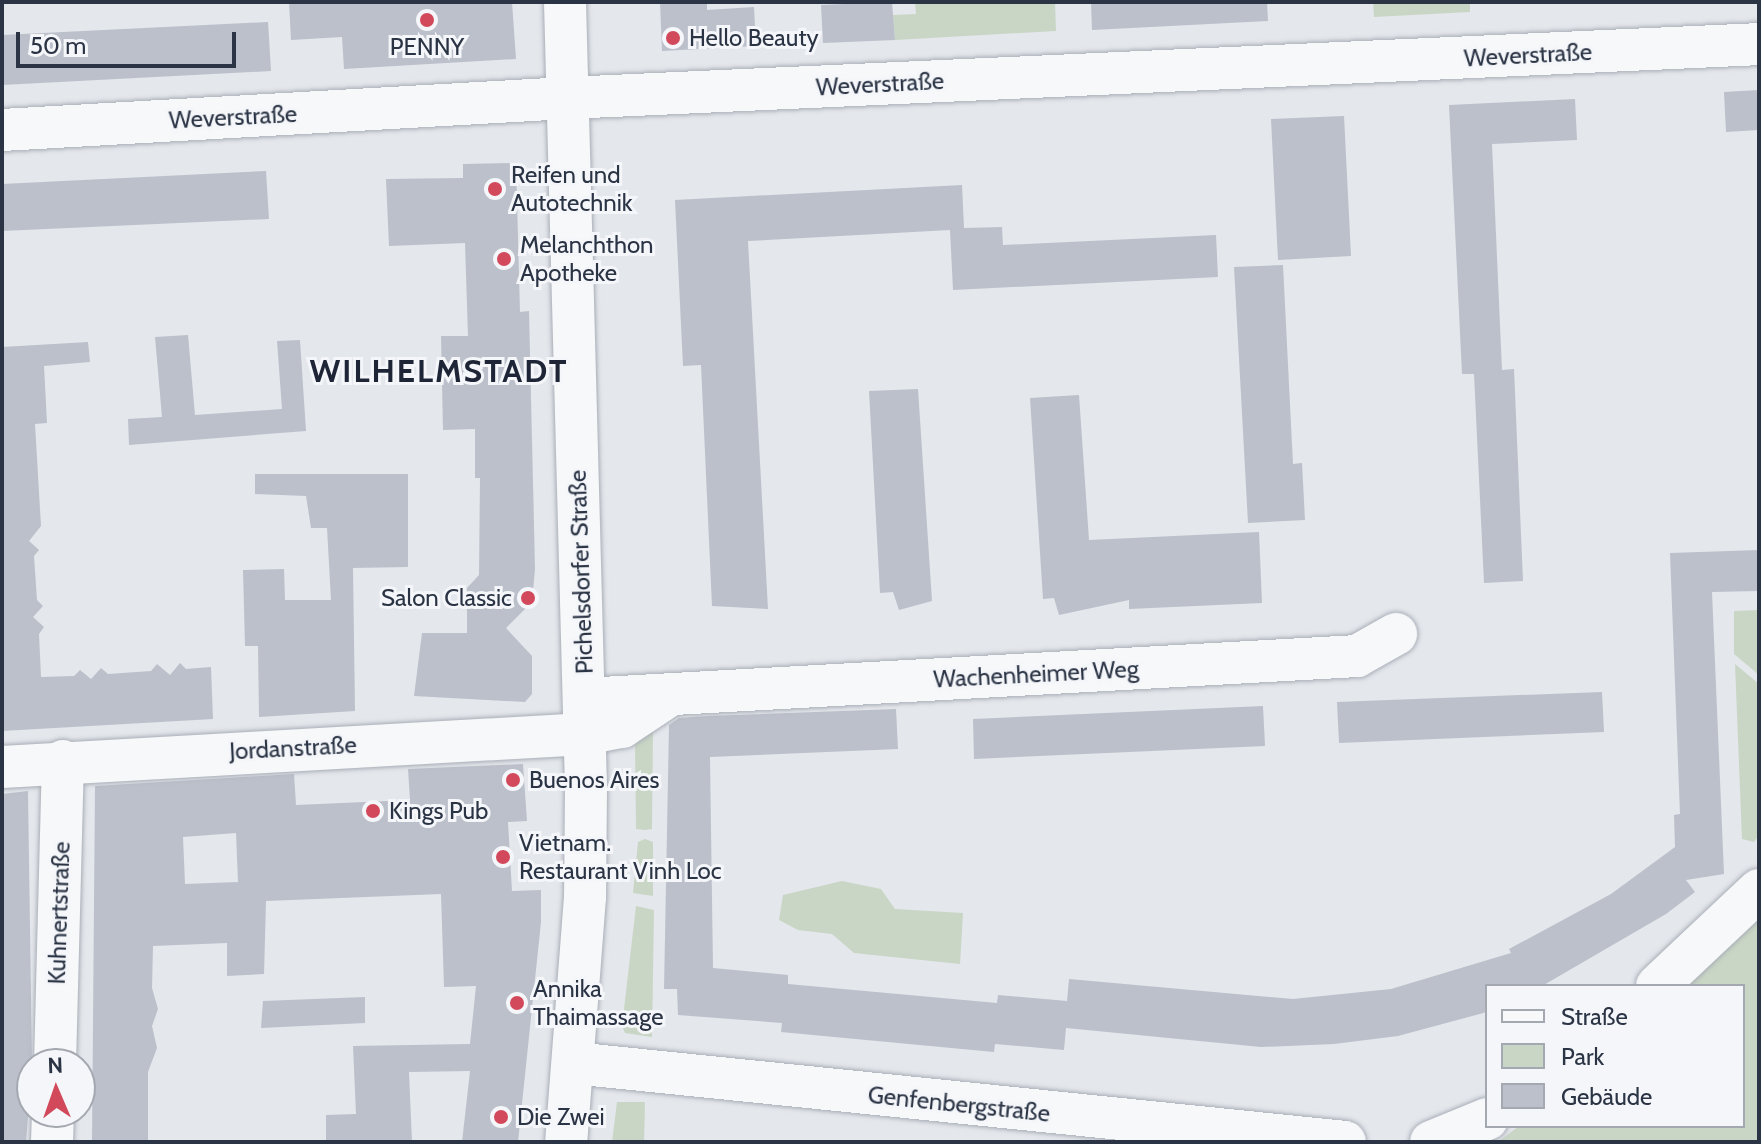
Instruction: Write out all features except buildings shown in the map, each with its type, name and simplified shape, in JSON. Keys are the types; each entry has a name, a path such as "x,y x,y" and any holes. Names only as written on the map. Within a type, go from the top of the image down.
{"street":[{"name":"Pichelsdorfer Straße","path":"565,2 585,717 585,897 566,1142"},
{"name":"Weverstraße","path":"2,130 567,98 1759,44"},
{"name":"Wachenheimer Weg","path":"585,717 670,695 1357,656 1396,634"},
{"name":"Jordanstraße","path":"2,767 585,717"},
{"name":"Kuhnertstraße","path":"55,1048 63,761"},
{"path":"1659,984 1759,890"},
{"name":"Genfenbergstraße","path":"573,1063 1345,1142"},
{"path":"1431,1142 1485,1120"}],"green space":[{"path":"915,2 1055,2 1056,31 895,40 893,15 916,14"},
{"path":"1373,2 1470,2 1470,12 1374,17"},
{"path":"1759,610 1759,675 1734,654 1734,611"},
{"path":"1735,664 1759,684 1759,835 1754,842 1742,839"},
{"path":"653,730 652,829 636,829 635,745"},
{"path":"645,839 653,842 653,896 633,893 638,842"},
{"path":"842,881 881,889 895,909 963,913 960,964 854,953 832,934 798,930 779,920 783,895"},
{"path":"636,906 654,910 652,1037 625,1033 622,1026"},
{"path":"1759,911 1759,1142 1498,1142 1516,1128 1745,1128 1745,984 1678,984"},
{"path":"617,1102 645,1102 644,1142 612,1142"}],"place":[{"name":"PENNY","path":"427,20"},
{"name":"Hello Beauty","path":"673,38"},
{"name":"Reifen und Autotechnik","path":"495,189"},
{"name":"Melanchthon Apotheke","path":"504,259"},
{"name":"Salon Classic","path":"528,598"},
{"name":"Buenos Aires","path":"513,780"},
{"name":"Kings Pub","path":"373,811"},
{"name":"Vietnam. Restaurant Vinh Loc","path":"503,857"},
{"name":"Annika Thaimassage","path":"517,1003"},
{"name":"Die Zwei","path":"501,1117"}],"district":[{"name":"WILHELMSTADT","path":"439,371"}]}
